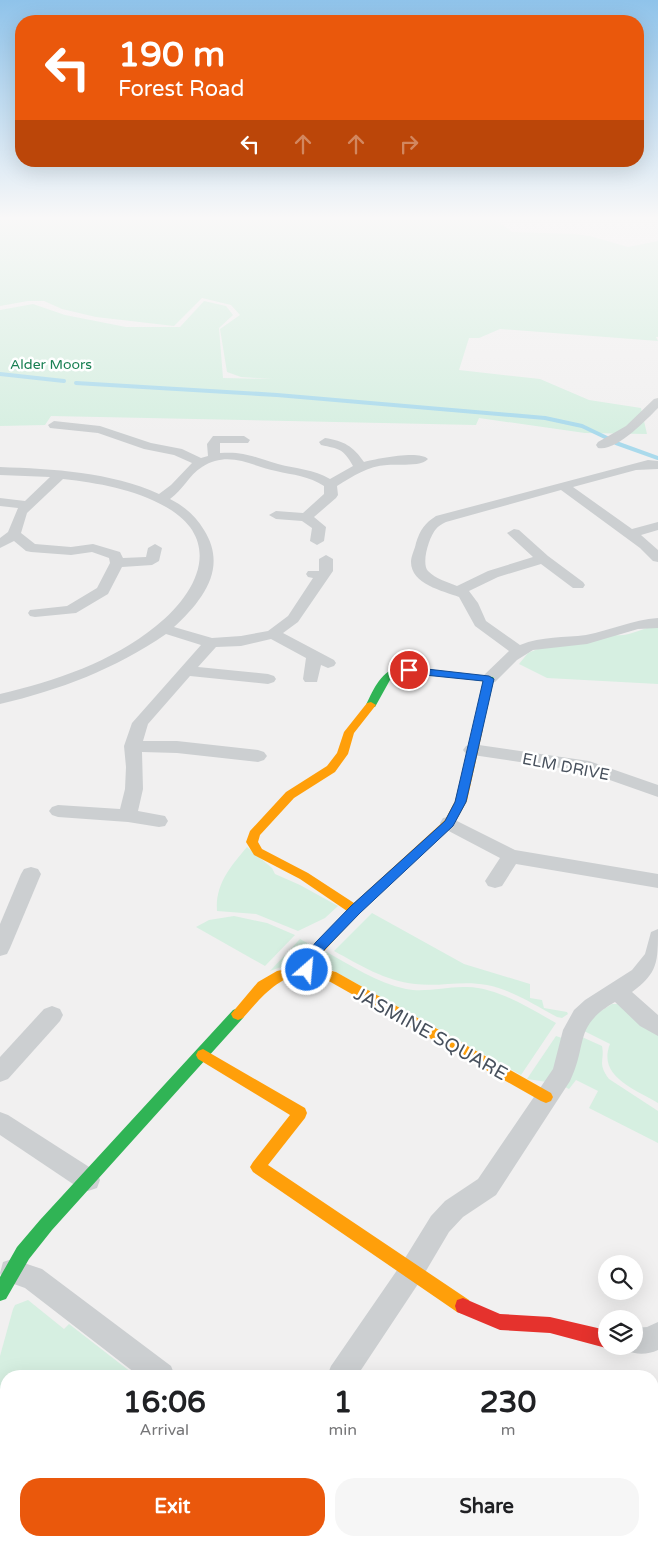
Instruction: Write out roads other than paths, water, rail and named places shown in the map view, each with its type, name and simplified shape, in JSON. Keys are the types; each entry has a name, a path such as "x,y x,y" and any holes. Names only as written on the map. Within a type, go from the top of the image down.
{"street":[{"path":"602,446 630,429 658,401"},
{"path":"54,425 100,430 144,449 178,452 200,462"},
{"path":"215,458 213,444 216,436 244,440"},
{"path":"325,442 342,444 352,454 360,468"},
{"path":"160,499 177,488 188,471 200,462 232,456 254,459 278,468 303,471 320,477 330,484 331,495 306,517"},
{"path":"330,484 360,468 384,461 422,459"},
{"path":"520,651 480,623 468,598 458,591 422,575 418,566 425,536 431,525 441,519 635,466 658,465"},
{"path":"0,471 60,475 112,483 160,499 178,509 197,527 205,543 207,559 204,577 196,594 163,628 133,649 93,670 45,688 0,699"},
{"path":"0,544 14,534 21,512 26,506 60,475"},
{"path":"564,486 652,550 658,558"},
{"path":"0,502 26,506"},
{"path":"276,515 306,517 319,527 317,541"},
{"path":"631,534 658,526"},
{"path":"514,533 543,559 578,585"},
{"path":"14,534 31,548 71,551 93,548 115,555 118,563"},
{"path":"118,563 154,559"},
{"path":"163,628 211,643 242,641 273,634 293,619 318,593 318,575 326,571 326,559"},
{"path":"458,591 493,574 543,559"},
{"path":"35,613 71,610 102,591 118,563"},
{"path":"102,591 117,595"},
{"path":"307,970 310,958 355,910 449,823 461,802 489,679 520,651 545,643 589,638 635,624 658,623"},
{"path":"273,634 316,654 311,679"},
{"path":"128,816 134,789 135,767 132,746 140,723 211,643"},
{"path":"355,910 304,876 258,852 252,842 254,834 290,795 332,769 342,754 349,732 368,710 390,674 401,670 489,679"},
{"path":"186,671 268,679"},
{"path":"132,746 177,741 258,756"},
{"name":"ELM DRIVE","path":"472,750 589,767 658,791"},
{"path":"58,811 128,816 159,821"},
{"path":"449,823 511,856 658,881"},
{"path":"495,881 511,856"},
{"path":"0,948 31,874"},
{"path":"345,1370 411,1272 440,1224 454,1209 487,1187 566,1065 572,1034 581,1017 588,1010 618,992 648,966 653,957 658,937"},
{"name":"JASMINE SQUARE","path":"6,1282 36,1236 203,1055 263,986 282,975 307,970 331,976 546,1097"},
{"path":"618,992 658,1027"},
{"path":"0,1072 52,1015"},
{"path":"203,1055 300,1113 258,1167 468,1309 488,1318 514,1324 550,1325 598,1337"},
{"path":"0,1122 88,1180"},
{"name":"JASMINE SQUARE","path":"6,1282 33,1278 153,1370"},
{"path":"643,1340 651,1340 658,1335"}],"waterway":[{"path":"0,374 64,381"},
{"path":"76,383 277,395 545,418 582,426 607,438"},
{"path":"616,443 658,458"}],"park label":[{"name":"Alder Moors","path":"51,364"}]}
